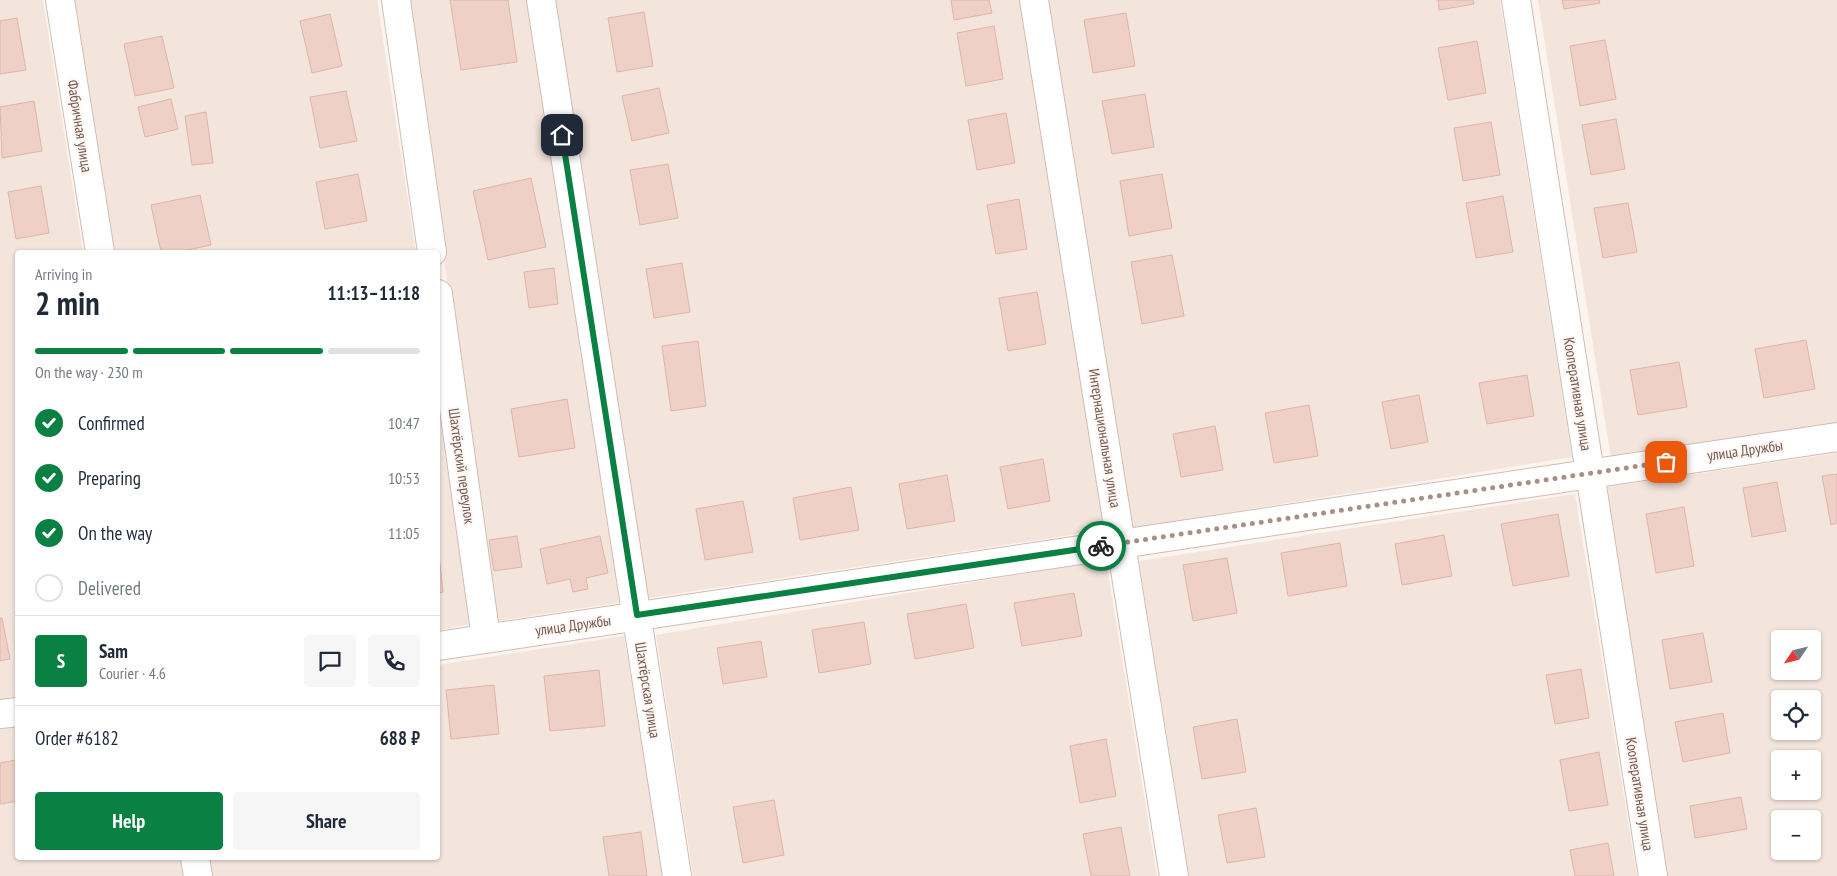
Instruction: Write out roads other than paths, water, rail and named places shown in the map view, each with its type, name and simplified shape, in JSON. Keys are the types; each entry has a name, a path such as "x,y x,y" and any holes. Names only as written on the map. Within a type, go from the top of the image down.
{"street":[{"name":"Фабричная улица","path":"60,0 100,250"},
{"path":"396,0 432,250"},
{"name":"Шахтёрская улица","path":"541,0 677,876"},
{"name":"Интернациональная улица","path":"1034,0 1174,876"},
{"name":"Кооперативная улица","path":"1516,0 1653,876"},
{"name":"Шахтёрский переулок","path":"440,308 486,638"},
{"name":"улица Дружбы","path":"440,646 1122,542 1837,437"},
{"path":"0,714 15,712"},
{"path":"195,860 198,876"}]}
